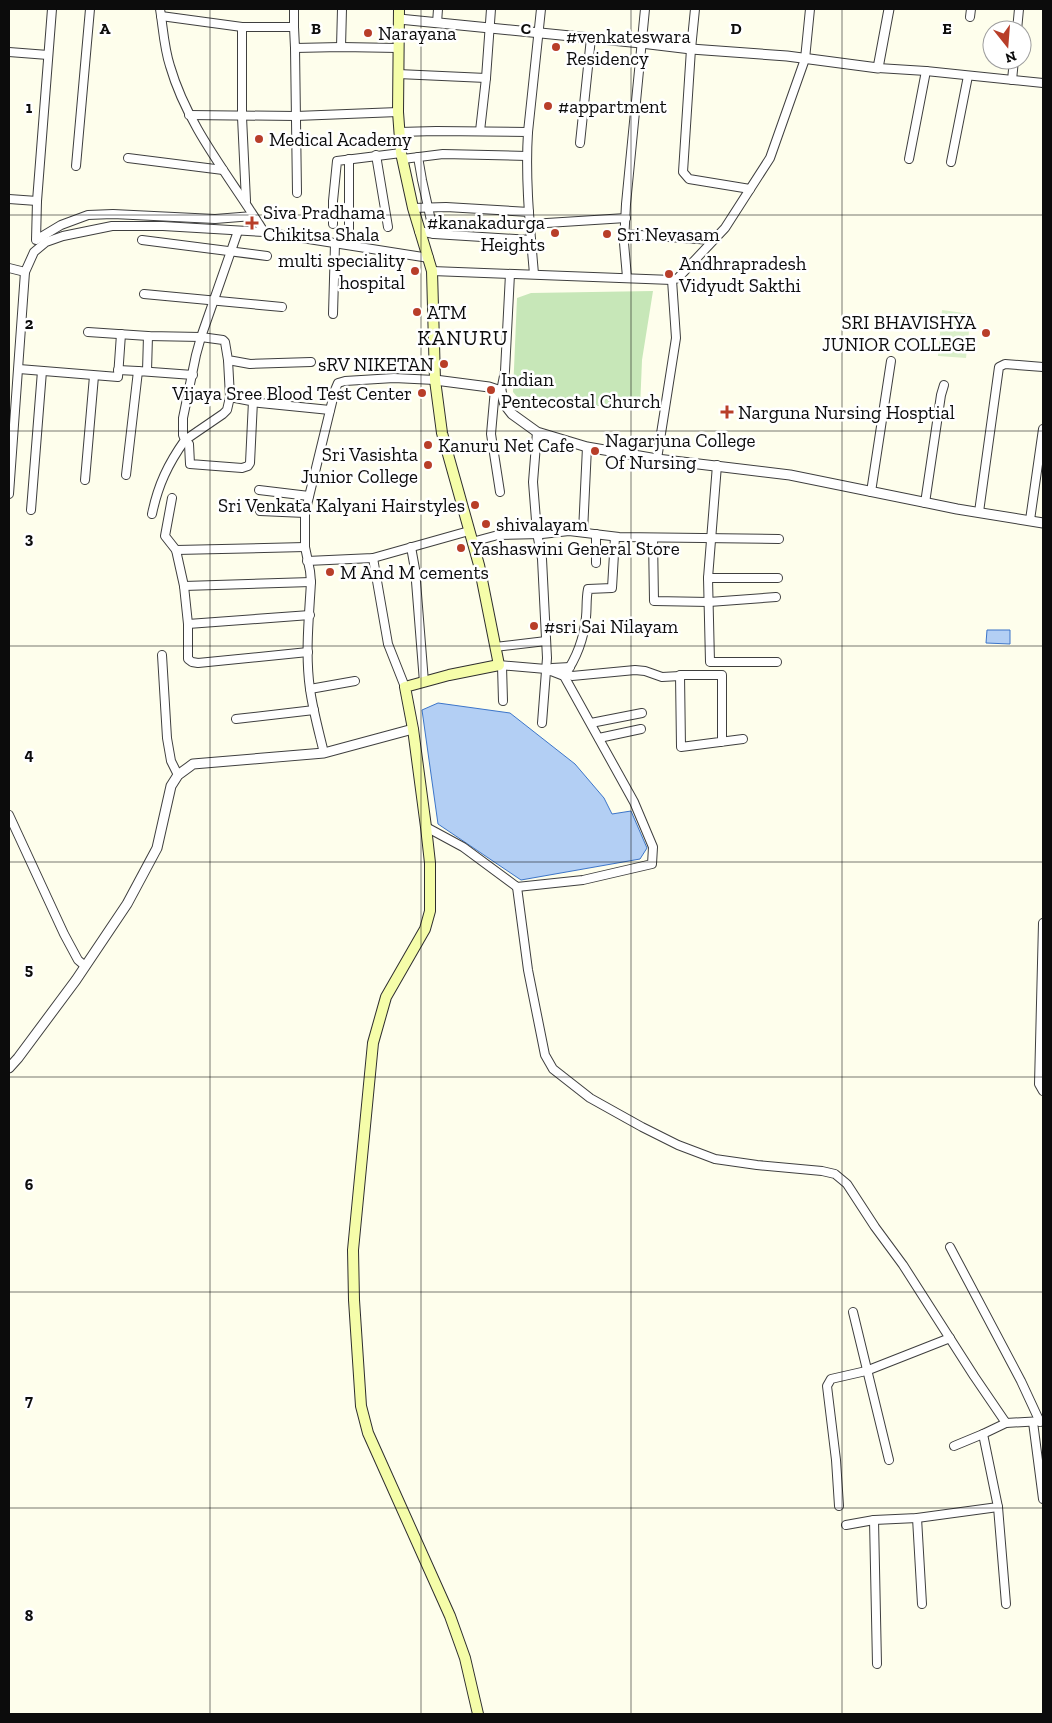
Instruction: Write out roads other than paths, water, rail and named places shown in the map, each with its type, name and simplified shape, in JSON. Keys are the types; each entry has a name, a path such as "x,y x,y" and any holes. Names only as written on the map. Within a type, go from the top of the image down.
{"main road":[{"path":"399,14 399,132 409,157 414,208 419,231 432,271 435,380 442,433 479,565 495,647 501,665 404,687 413,729 426,827 430,863 430,911 425,929 386,997 372,1043 353,1250 354,1300 361,1406 368,1433 450,1616 465,1658 478,1714"}],"street":[{"path":"9,494 22,369 25,272 35,246 52,9"},
{"path":"76,166 90,9"},
{"path":"294,9 297,193"},
{"path":"341,47 342,9"},
{"path":"437,23 438,9"},
{"path":"480,131 491,9"},
{"path":"534,274 529,212 528,132 541,9"},
{"path":"627,277 624,243 645,9"},
{"path":"695,9 683,172 689,179 750,189"},
{"path":"432,271 672,280 678,278 725,228 770,158 805,59 810,9"},
{"path":"878,68 888,9"},
{"path":"263,230 189,115 169,65 160,12 242,27 294,27"},
{"path":"399,14 437,23 1043,83"},
{"path":"242,27 242,117 246,201"},
{"path":"580,143 591,38"},
{"path":"295,48 398,48"},
{"path":"9,52 48,54"},
{"path":"909,159 926,70"},
{"path":"1012,80 1013,70"},
{"path":"398,74 486,78"},
{"path":"951,162 968,76"},
{"path":"189,115 242,117 398,112"},
{"path":"399,132 528,132"},
{"path":"333,224 336,163 339,160 376,155 409,157 443,154 528,156"},
{"path":"376,155 388,227"},
{"path":"409,157 422,180 434,234"},
{"path":"128,158 223,170"},
{"path":"349,159 349,233"},
{"path":"9,199 37,201"},
{"path":"414,208 446,207 529,212"},
{"path":"35,246 61,226 88,215 254,217"},
{"path":"531,224 626,218"},
{"path":"35,246 63,236 112,226 162,226 238,231 263,230 335,244 429,258"},
{"path":"238,231 201,336 183,418 183,435 188,444 190,464 242,468 248,466 250,463 253,401"},
{"path":"419,231 434,234 531,240"},
{"path":"625,234 712,240"},
{"path":"142,240 267,256"},
{"path":"333,314 335,244"},
{"path":"9,268 25,272"},
{"path":"500,492 491,434 498,390 505,371 510,274"},
{"path":"658,459 676,338 672,280"},
{"path":"144,294 282,307"},
{"path":"88,332 148,336 201,336 225,342 230,397 227,410 186,440 175,455 158,487 152,514"},
{"path":"22,369 118,377 121,334"},
{"path":"147,371 148,336"},
{"path":"228,360 250,364 311,362"},
{"path":"871,492 891,361"},
{"path":"979,512 999,367 1005,364 1043,367"},
{"path":"30,510 38,370"},
{"path":"118,370 192,375"},
{"path":"126,475 138,371"},
{"path":"85,480 94,376"},
{"path":"324,753 310,689 308,652 310,571 305,547 305,513 338,383 394,378 435,380 489,387 498,390 505,405 512,414 537,432 587,447 658,459 790,475 926,503 1043,523"},
{"path":"926,503 944,385"},
{"path":"230,397 260,403 330,410"},
{"path":"1030,520 1043,429"},
{"path":"537,432 533,482 537,534 542,559 548,670 542,723"},
{"path":"583,532 587,447"},
{"path":"710,674 708,578 717,465"},
{"path":"259,490 309,496"},
{"path":"172,498 166,536 176,550 184,586 188,624 188,659 198,663 308,652"},
{"path":"260,510 305,513"},
{"path":"307,561 373,558 469,531"},
{"path":"472,542 498,535 569,531 615,537 779,539"},
{"path":"596,534 596,563"},
{"path":"567,672 578,651 586,618 588,589 612,588 615,537"},
{"path":"653,538 654,602 709,602 776,597"},
{"path":"176,550 305,547"},
{"path":"411,547 415,569 424,682"},
{"path":"373,558 388,644 404,687"},
{"path":"708,578 778,578"},
{"path":"184,586 310,582"},
{"path":"188,624 310,615"},
{"path":"495,647 546,641"},
{"path":"162,655 171,761 178,775"},
{"path":"710,662 777,662"},
{"path":"502,701 501,665 567,672 572,676 635,670 645,671 662,677 680,676 680,674 722,674 722,742"},
{"path":"426,827 463,847 517,887 583,880 652,864 653,847 634,802 599,738 567,672"},
{"path":"680,676 680,747 743,740"},
{"path":"310,689 355,681"},
{"path":"236,718 314,710"},
{"path":"591,722 642,713"},
{"path":"9,1068 76,980 127,904 158,848 171,786 178,775 193,764 324,753 413,729"},
{"path":"599,738 641,729"},
{"path":"9,814 64,934 78,960 85,966"},
{"path":"517,887 528,970 545,1055 553,1069 590,1098 642,1127 678,1145 715,1159 835,1174 847,1184 874,1227 903,1265 1006,1423"},
{"path":"1043,923 1039,1084 1043,1091"},
{"path":"950,1247 1021,1381 1039,1422 1043,1498"},
{"path":"853,1312 889,1460"},
{"path":"839,1506 836,1460 827,1386 831,1379 868,1370 950,1338"},
{"path":"954,1446 1006,1423 1039,1422"},
{"path":"983,1434 998,1507 1006,1604"},
{"path":"846,1525 874,1520 917,1518 998,1507"},
{"path":"917,1518 922,1604"},
{"path":"874,1520 877,1664"}],"water":[{"path":"987,630 1010,630 1010,644 986,643"},
{"path":"438,703 510,713 575,764 604,798 612,814 631,811 647,848 640,859 521,880 438,824 422,710"}],"place":[{"name":"Narayana","path":"368,33"},
{"name":"#venkateswara Residency","path":"556,47"},
{"name":"#appartment","path":"548,106"},
{"name":"Medical Academy","path":"259,139"},
{"name":"Siva Pradhama Chikitsa Shala","path":"252,223"},
{"name":"#kanakadurga Heights","path":"555,233"},
{"name":"Sri Nevasam","path":"607,234"},
{"name":"multi speciality hospital","path":"415,271"},
{"name":"Andhrapradesh Vidyudt Sakthi","path":"669,274"},
{"name":"ATM","path":"417,312"},
{"name":"SRI BHAVISHYA JUNIOR COLLEGE","path":"986,333"},
{"name":"sRV NIKETAN","path":"444,364"},
{"name":"Indian Pentecostal Church","path":"491,390"},
{"name":"Vijaya Sree Blood Test Center","path":"422,393"},
{"name":"Narguna Nursing Hosptial","path":"727,412"},
{"name":"Kanuru Net Cafe","path":"428,445"},
{"name":"Nagarjuna College Of Nursing","path":"595,451"},
{"name":"Sri Vasishta Junior College","path":"428,465"},
{"name":"Sri Venkata Kalyani Hairstyles","path":"475,505"},
{"name":"shivalayam","path":"486,524"},
{"name":"Yashaswini General Store","path":"461,548"},
{"name":"M And M cements","path":"330,572"},
{"name":"#sri Sai Nilayam","path":"534,626"}],"district":[{"name":"KANURU","path":"463,338"}]}
